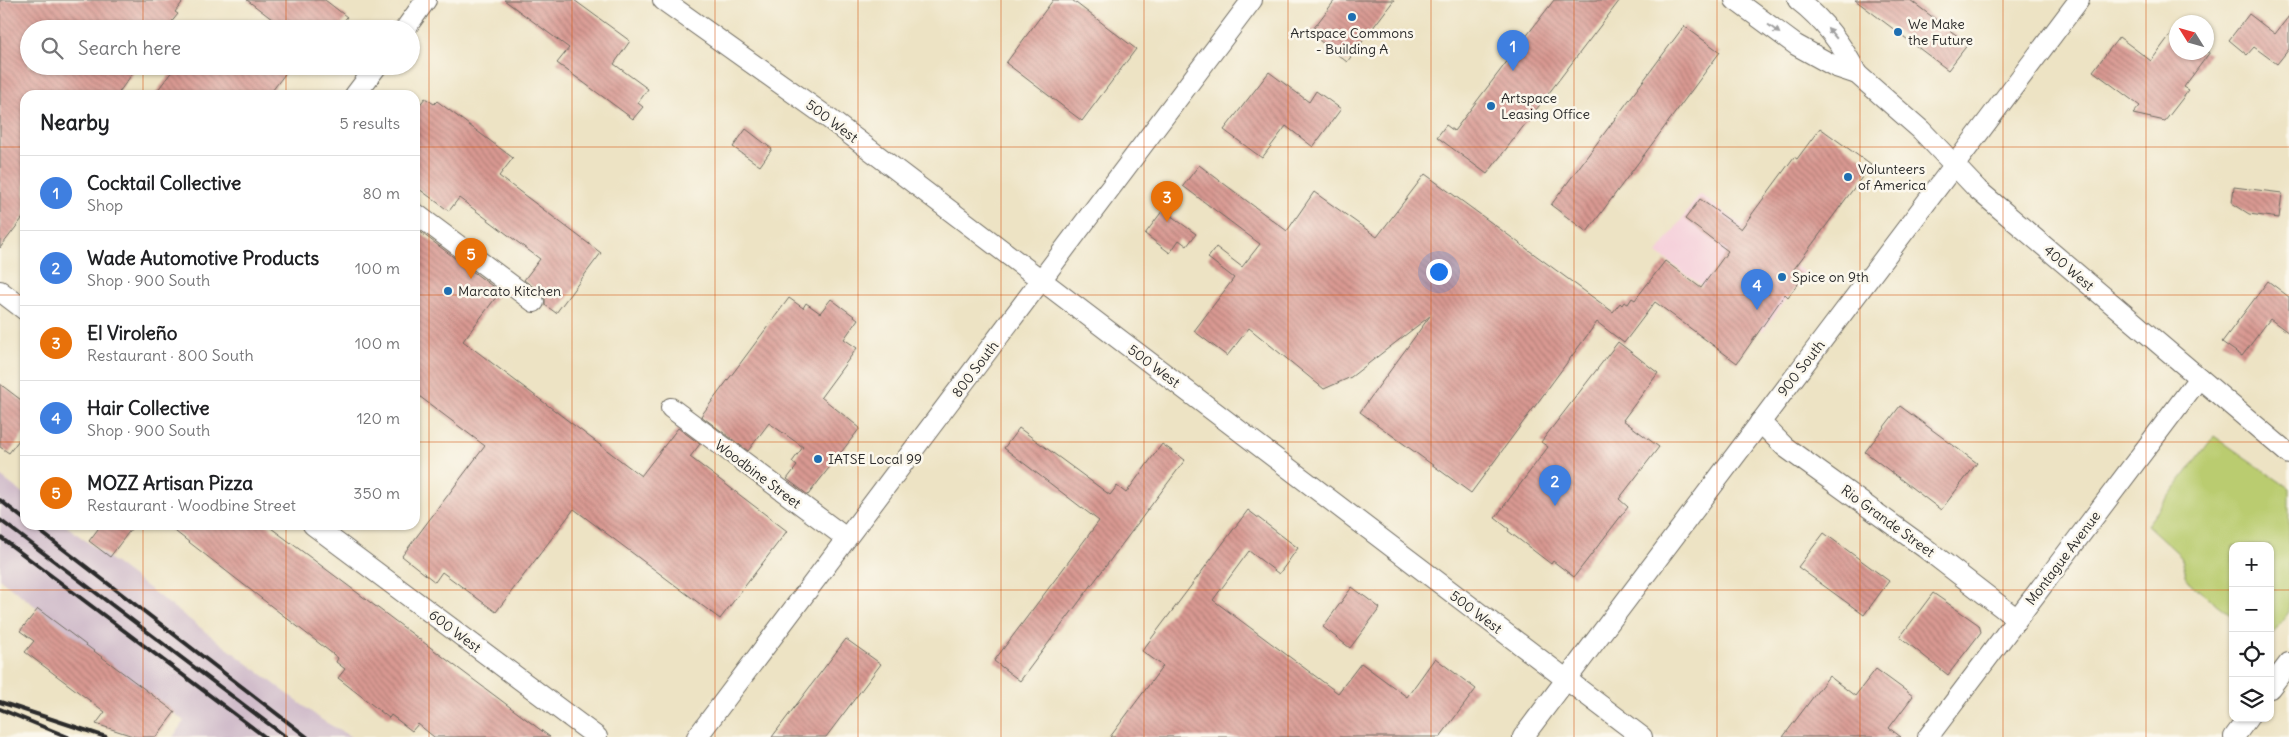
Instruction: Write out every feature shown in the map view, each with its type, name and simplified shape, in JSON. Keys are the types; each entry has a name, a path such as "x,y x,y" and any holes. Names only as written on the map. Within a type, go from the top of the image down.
{"street":[{"path":"412,20 426,0"},
{"name":"500 West","path":"663,0 823,114 1642,737"},
{"name":"800 South","path":"697,737 1252,0"},
{"name":"400 West","path":"1735,0 1796,45 1831,64 1857,74"},
{"name":"400 West","path":"1798,0 1820,19 1837,39 1857,74 1921,130 1978,190 2288,451"},
{"name":"900 South","path":"1523,737 2079,0"},
{"path":"359,90 370,75"},
{"path":"420,217 534,302"},
{"path":"0,291 20,306"},
{"name":"Montague Avenue","path":"1928,737 2199,378"},
{"name":"Woodbine Street","path":"671,408 846,538"},
{"name":"Rio Grande Street","path":"1760,422 1785,446 1925,548 2017,619"},
{"name":"600 West","path":"320,530 597,737"},
{"path":"2274,683 2289,663"},
{"path":"2234,737 2245,722"}],"shaded area":[{"path":"1700,194 1806,273 1763,331 1657,253"},
{"path":"0,476 20,491 20,530 72,530 322,720 351,737 173,737 184,721 0,579"}],"green space":[{"path":"2214,436 2289,488 2289,612 2274,632 2274,542 2229,542 2229,614 2188,582 2181,556 2147,525"}],"building":[{"path":"0,0 184,0 175,12 178,14 173,20 20,20 20,75 131,75 121,90 20,90 20,222 0,248"},
{"path":"247,0 325,0 347,17 345,20 273,20"},
{"path":"504,0 574,0 630,41 614,64 648,89 638,103 643,107 633,119 557,63 569,48"},
{"path":"1053,0 1072,0 1136,49 1082,121 1006,63"},
{"name":"Artspace Commons - Building A","path":"1335,0 1394,0 1347,62 1310,33"},
{"path":"1554,0 1620,0 1487,174 1437,137 1446,125 1454,131"},
{"path":"1855,0 1910,0 1968,44 1948,70"},
{"path":"2249,14 2275,34 2289,16 2289,49 2277,64 2254,47 2247,55 2229,40"},
{"path":"1684,26 1720,52 1587,232 1551,205"},
{"path":"2119,37 2151,61 2169,37 2169,60 2204,60 2184,87 2189,90 2165,121 2133,114 2140,106 2093,71"},
{"path":"1269,72 1309,102 1316,91 1341,109 1313,147 1286,126 1262,158 1224,130"},
{"path":"169,75 284,75 273,90 158,90"},
{"path":"425,98 434,104 437,101 513,158 499,176 601,253 556,313 545,305 545,298 541,293 524,280 540,259 459,198 449,211 420,190 420,104"},
{"path":"1820,128 1871,165 1794,269 1804,276 1788,297 1785,294 1737,363 1655,302 1624,343 1597,322 1471,493 1360,412 1430,316 1351,377 1324,389 1249,328 1227,356 1194,331 1234,278 1208,258 1216,247 1242,267 1260,244 1183,186 1199,165 1287,231 1314,192 1377,237 1425,174 1613,312 1620,303 1622,305 1624,302 1628,304 1632,298 1635,300 1665,261 1701,288 1728,251 1685,219 1700,199 1741,229 1794,157 1797,159"},
{"path":"746,129 772,149 760,166 733,147"},
{"path":"2234,187 2282,193 2279,218 2249,214 2232,203"},
{"path":"1163,210 1196,234 1187,246 1179,240 1170,253 1145,234"},
{"path":"420,232 500,292 463,341 641,476 678,428 700,444 690,457 787,531 720,619 574,509 496,612 442,572 435,582 402,556 485,446 420,397"},
{"path":"2268,281 2289,297 2289,333 2270,319 2242,356 2222,342"},
{"path":"789,298 803,308 806,303 820,313 831,299 858,319 844,339 857,348 821,397 860,428 808,495 787,479 797,466 792,462 803,447 769,423 748,451 701,416"},
{"path":"1618,342 1658,373 1623,420 1659,447 1619,499 1628,507 1574,577 1553,561 1551,564 1508,531 1509,529 1495,518 1548,447 1541,442"},
{"path":"0,384 20,399 20,439 9,453 0,447"},
{"path":"1900,406 1977,463 1941,510 1865,452"},
{"path":"1019,428 1110,495 1117,486 1126,493 1162,444 1185,460 1020,681 994,661 1099,521 1004,448"},
{"path":"1248,510 1298,548 1279,574 1249,551 1213,600 1338,693 1361,663 1407,697 1435,658 1476,689 1440,737 1110,737 1163,666 1142,651"},
{"path":"97,530 130,530 110,557 89,541"},
{"path":"173,530 274,530 550,737 434,737 418,724 412,731 391,715 389,718 338,678 345,669 336,662 338,658"},
{"path":"1824,533 1889,581 1864,615 1798,567"},
{"path":"1352,587 1380,608 1350,648 1323,627"},
{"path":"1933,593 1979,625 1981,632 1948,675 1900,637"},
{"path":"38,609 175,712 156,737 136,737 96,724 105,712 25,652 34,641 20,631"},
{"path":"846,639 881,664 826,737 772,737"},
{"path":"1876,669 1913,696 1889,728 1901,737 1783,737 1829,676 1855,696"}],"railway":[{"path":"0,500 20,516"},
{"path":"0,520 286,737"},
{"path":"38,530 307,737"},
{"path":"0,537 265,737"},
{"path":"0,702 106,737"},
{"path":"0,709 68,737"}],"place":[{"name":"Artspace Commons - Building A","path":"1352,17"},
{"name":"We Make the Future","path":"1898,32"},
{"name":"Cocktail Collective","path":"1513,71"},
{"name":"Artspace Leasing Office","path":"1491,106"},
{"name":"Volunteers of America","path":"1848,177"},
{"name":"El Viroleño","path":"1167,222"},
{"name":"Spice on 9th","path":"1782,277"},
{"name":"MOZZ Artisan Pizza","path":"471,279"},
{"name":"Marcato Kitchen","path":"448,291"},
{"name":"Hair Collective","path":"1757,310"},
{"name":"IATSE Local 99","path":"818,459"},
{"name":"Wade Automotive Products","path":"1555,506"}]}
